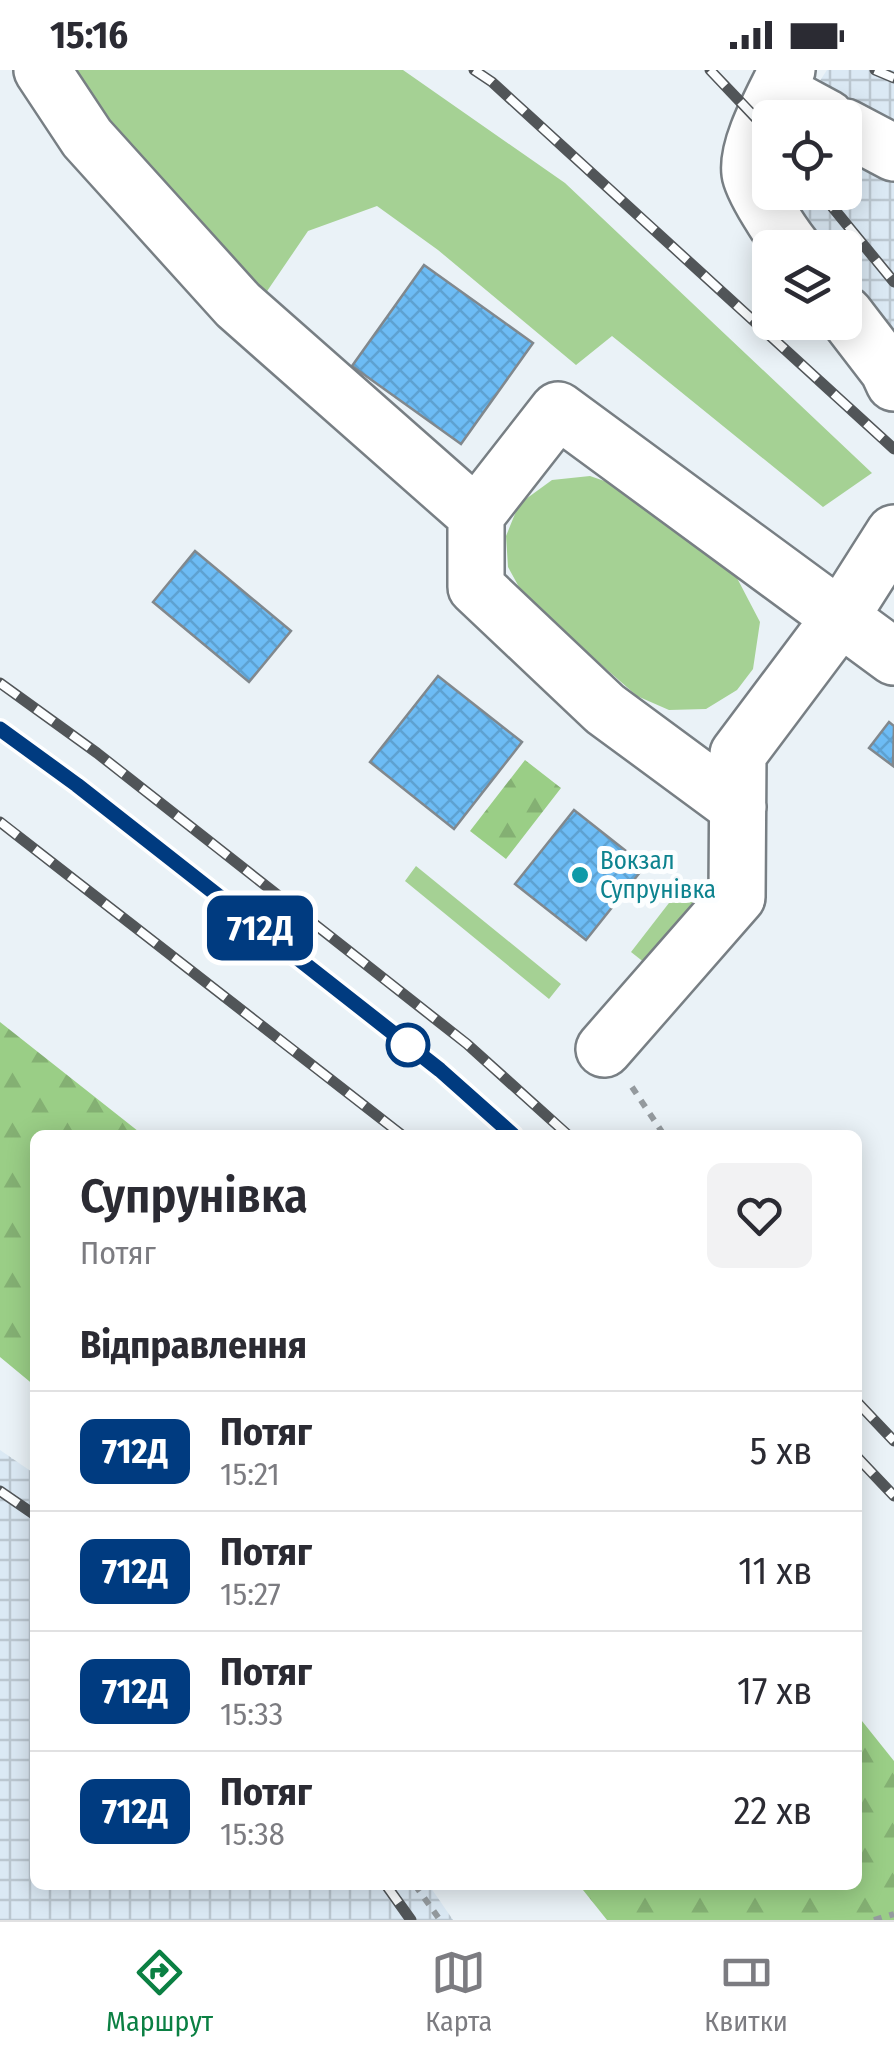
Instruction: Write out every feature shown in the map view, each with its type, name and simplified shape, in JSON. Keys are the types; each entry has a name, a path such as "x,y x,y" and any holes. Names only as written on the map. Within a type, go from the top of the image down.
{"street":[{"path":"42,70 88,138 238,305 476,515"},
{"path":"780,230 750,173 760,121 782,81 805,100"},
{"path":"862,136 894,152"},
{"path":"862,336 894,383"},
{"path":"738,807 606,709 476,588 476,515 558,410 894,656"},
{"path":"604,1049 738,898 738,754 840,618 894,534"}],"path":[{"path":"419,1890 440,1920"},
{"path":"874,1920 894,1914"}],"shaded area":[{"path":"827,70 894,70 894,333 862,294 862,230 810,230 794,210 862,210 862,100 807,100"},
{"path":"0,1450 30,1471 30,1890 432,1890 453,1920 0,1920"}],"green space":[{"path":"57,70 403,70 565,183 872,473 823,507 612,336 576,365 438,250 377,206 308,231 259,303"},
{"path":"590,476 613,484 737,578 760,622 753,669 737,690 706,709 669,710 637,696 525,598 508,567 506,536 519,504 552,480"},
{"path":"525,760 561,788 506,859 470,831"},
{"path":"416,866 561,984 549,999 405,881"},
{"path":"679,890 698,905 650,967 631,952"},
{"path":"0,1022 137,1130 30,1130 30,1382 0,1357"},
{"path":"862,1721 894,1761 894,1920 607,1920 583,1890 862,1890"}],"building":[{"path":"424,265 533,343 461,444 352,366"},
{"path":"195,551 291,631 249,682 153,602"},
{"path":"438,676 522,742 454,829 370,762"},
{"path":"889,722 894,726 893,766 869,748"},
{"name":"Вокзал Супрунівка","path":"574,810 645,866 586,940 515,884"}],"railway":[{"path":"474,70 492,82 894,449"},
{"path":"710,70 752,114"},
{"path":"875,70 894,78"},
{"path":"835,210 894,282"},
{"path":"0,683 97,753 467,1044 562,1130"},
{"path":"0,729 440,1070 507,1130"},
{"path":"0,822 396,1130"},
{"path":"862,1407 894,1441"},
{"path":"862,1462 894,1496"},
{"path":"0,1491 30,1512"},
{"path":"390,1890 411,1920"}],"train":[{"name":"712Д","path":"0,729 440,1070 507,1130"}],"place":[{"name":"Вокзал Супрунівка","path":"580,875"}]}
